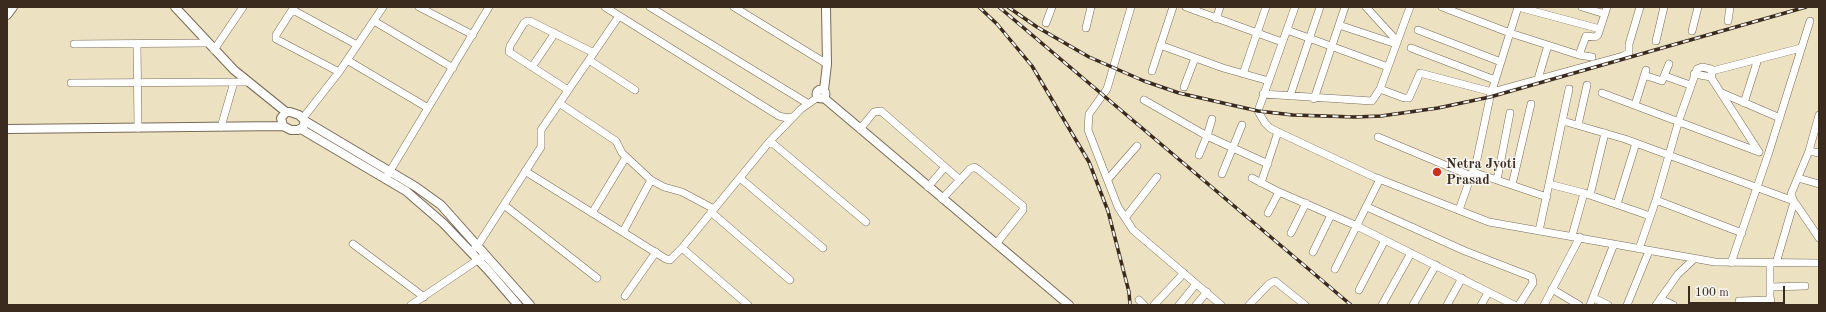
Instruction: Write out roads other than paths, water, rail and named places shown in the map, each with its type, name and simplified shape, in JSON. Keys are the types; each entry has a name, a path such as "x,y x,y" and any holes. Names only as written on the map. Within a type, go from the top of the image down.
{"street":[{"path":"7,15 13,7"},
{"path":"175,7 214,50 248,82 286,112 295,113 388,175 425,206 478,259 518,305"},
{"path":"214,50 243,7"},
{"path":"301,129 304,119 339,72 383,7"},
{"path":"419,7 473,35"},
{"path":"388,175 489,7"},
{"path":"605,7 779,116 787,118 793,116"},
{"path":"650,7 807,103"},
{"path":"734,7 827,64"},
{"path":"822,95 827,64 826,7"},
{"path":"1046,23 1052,7"},
{"path":"1086,28 1091,7"},
{"path":"1131,7 1107,89 1089,114 1088,130 1114,196 1125,218 1140,237 1222,305"},
{"path":"1152,71 1173,7"},
{"path":"1186,7 1282,42"},
{"path":"1216,19 1220,7"},
{"path":"1243,74 1266,7"},
{"path":"1295,7 1258,111 1261,118 1270,128 1278,132 1380,179 1489,222 1694,259 1731,263 1819,263"},
{"path":"1290,96 1320,7"},
{"path":"1314,98 1345,7"},
{"path":"1366,7 1397,43"},
{"path":"1263,94 1368,102 1375,99 1410,7"},
{"path":"1442,7 1510,33 1579,55 1592,57"},
{"path":"1459,210 1477,159 1495,80 1518,7 1600,29"},
{"path":"1579,55 1586,36 1597,36 1606,10 1582,7"},
{"path":"1380,89 1404,98 1408,98 1420,73 1492,92 1629,53 1629,44 1640,7"},
{"path":"1656,41 1664,7"},
{"path":"1692,31 1698,7"},
{"path":"1728,21 1730,7"},
{"path":"339,72 276,39 276,35 294,8 357,45"},
{"path":"471,252 478,245 542,145 541,130 619,16"},
{"path":"374,21 453,68"},
{"path":"568,90 511,53 509,50 524,23 526,21 530,21 594,53"},
{"path":"1731,263 1768,155 1810,21"},
{"path":"1339,25 1397,43"},
{"path":"1287,30 1388,67"},
{"path":"1418,30 1501,62"},
{"path":"532,66 555,33"},
{"path":"74,44 207,42"},
{"path":"137,44 138,128"},
{"path":"1160,45 1243,74 1269,80"},
{"path":"1538,79 1548,45"},
{"path":"1411,48 1495,80"},
{"path":"1712,74 1758,59 1801,48"},
{"path":"1184,87 1195,58"},
{"path":"1744,103 1758,59"},
{"path":"347,60 428,108"},
{"path":"589,60 635,90"},
{"path":"1635,105 1645,72 1661,82 1665,76 1669,64"},
{"path":"1639,249 1656,200 1679,120 1696,69 1702,67 1710,68 1722,93 1759,152"},
{"path":"1665,76 1690,86"},
{"path":"220,127 234,82"},
{"path":"71,83 248,82"},
{"path":"1578,125 1587,85"},
{"path":"1539,231 1569,89"},
{"path":"1602,93 1679,120 1768,155"},
{"path":"1722,93 1780,118"},
{"path":"525,171 670,260 682,248 770,141 793,116 807,103 822,95"},
{"path":"822,95 860,130 1069,305"},
{"path":"1144,100 1232,149 1268,164"},
{"path":"559,104 616,141 619,149 626,157 651,180 664,188 682,192 713,211 790,280"},
{"path":"1512,185 1531,104"},
{"path":"283,126 280,118 286,112"},
{"path":"860,130 874,112 881,112 960,180"},
{"path":"1497,180 1510,113"},
{"path":"1818,233 1794,202 1791,194 1809,151 1819,118"},
{"path":"1199,155 1212,119"},
{"path":"1563,121 1636,143 1794,202"},
{"path":"1222,174 1242,125"},
{"path":"7,129 283,126 291,130 301,129 388,175 416,187 440,205 478,245 530,305"},
{"path":"1261,183 1278,132"},
{"path":"1572,236 1587,194 1605,133"},
{"path":"1378,137 1472,174 1497,180 1547,197"},
{"path":"770,141 866,222"},
{"path":"1617,204 1636,143"},
{"path":"1108,178 1137,146"},
{"path":"1809,151 1819,153"},
{"path":"592,212 626,157"},
{"path":"928,187 945,167"},
{"path":"942,199 972,168 977,168 1023,207 996,244"},
{"path":"1125,218 1157,177"},
{"path":"740,178 823,248"},
{"path":"1252,178 1279,192 1357,226 1514,305"},
{"path":"1798,178 1819,184"},
{"path":"1335,269 1380,179"},
{"path":"623,232 651,180"},
{"path":"1549,184 1587,194 1650,216"},
{"path":"1268,213 1279,192"},
{"path":"1656,200 1742,233"},
{"path":"1739,301 1770,303 1773,263 1794,202"},
{"path":"1291,233 1306,203"},
{"path":"504,204 597,278"},
{"path":"1367,207 1465,251 1532,277 1534,283 1518,305"},
{"path":"1313,252 1331,215"},
{"path":"1544,305 1580,238"},
{"path":"1359,290 1385,240"},
{"path":"353,244 424,297"},
{"path":"1590,305 1614,244"},
{"path":"682,248 748,305"},
{"path":"1627,305 1649,251"},
{"path":"625,296 656,252"},
{"path":"1382,305 1411,253"},
{"path":"411,305 486,254"},
{"path":"1673,305 1658,302 1678,274 1694,259"},
{"path":"1413,305 1436,265"},
{"path":"1154,305 1184,273"},
{"path":"1447,305 1462,278"},
{"path":"1249,305 1269,284 1275,281 1305,305"},
{"path":"1179,305 1196,284"},
{"path":"1771,286 1805,286"},
{"path":"1552,289 1579,305"},
{"path":"1196,305 1206,292"},
{"path":"1481,305 1488,293"},
{"path":"1594,298 1608,305"}],"railway":[{"path":"979,7 997,24 1032,66 1089,162 1108,211 1129,292 1130,305"},
{"path":"999,7 1351,305"},
{"path":"1008,7 1037,27 1089,57 1144,81 1179,93 1258,111 1293,115 1355,117 1381,116 1438,108 1490,97 1806,7"}],"place":[{"name":"Netra Jyoti Prasad","path":"1437,172"}]}
